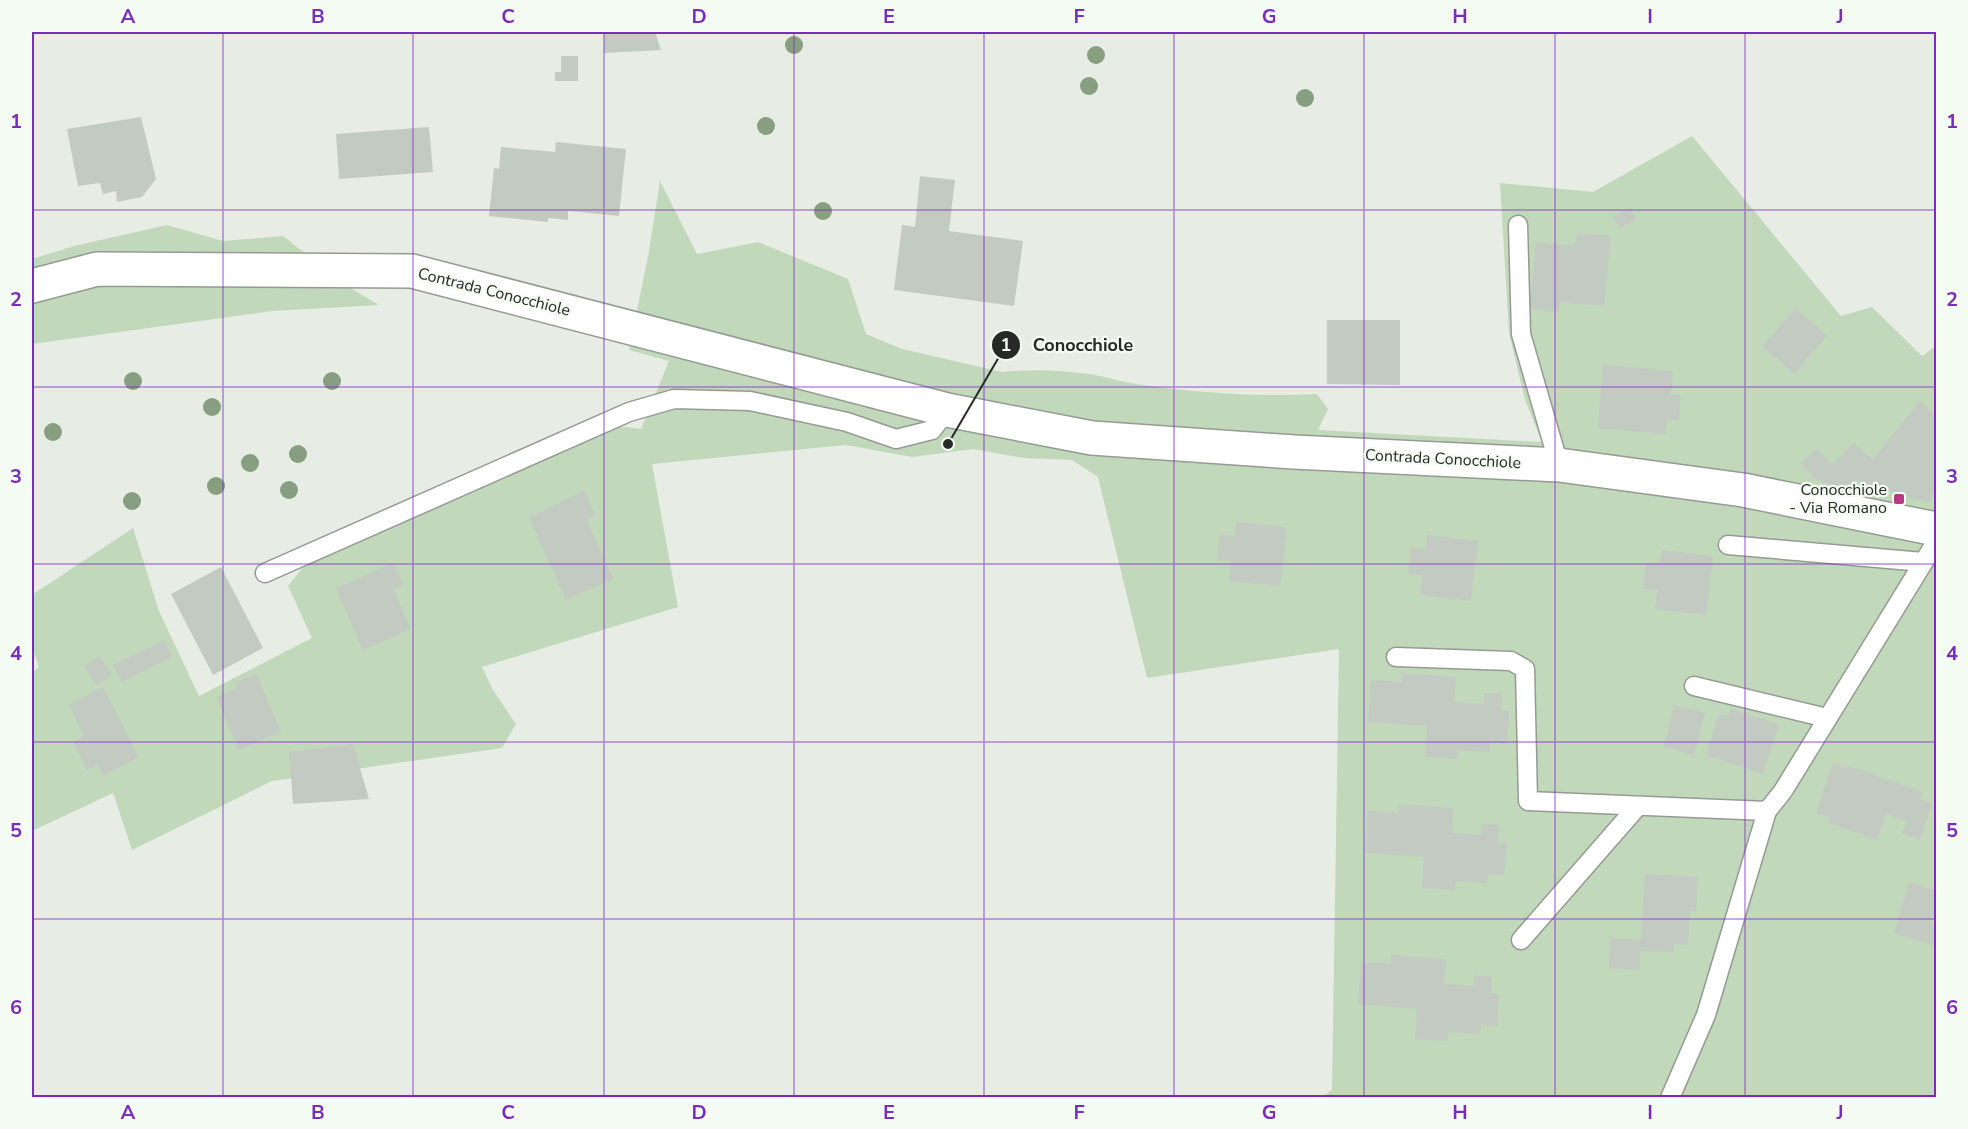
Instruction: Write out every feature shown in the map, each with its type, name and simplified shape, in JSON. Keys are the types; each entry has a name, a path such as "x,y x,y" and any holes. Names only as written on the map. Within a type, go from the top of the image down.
{"street":[{"name":"Contrada Conocchiole","path":"32,286 97,269 412,271 947,410 1092,438 1559,465 1743,490 1936,529"}],"lane":[{"path":"1518,225 1521,334 1559,465"},
{"path":"265,573 629,412 674,399 750,401 847,422 896,439 933,430 947,410"},
{"path":"1670,1098 1706,1015 1767,811 1783,791 1936,542"},
{"path":"1728,545 1923,562"},
{"path":"1396,657 1511,661 1525,669 1528,801 1767,811"},
{"path":"1694,686 1827,718"},
{"path":"1521,940 1637,807"}],"green space":[{"path":"1692,136 1841,316 1872,307 1922,356 1936,346 1936,1097 1322,1097 1332,1090 1339,649 1147,678 1098,477 1072,460 1024,458 973,449 912,457 846,445 652,464 678,607 482,667 493,690 516,724 502,748 272,781 132,850 113,793 32,831 32,672 39,667 32,647 32,595 133,528 159,611 199,696 312,638 288,586 304,566 618,426 641,429 669,361 629,350 649,251 660,181 697,254 758,242 848,279 866,334 902,349 1002,372 1034,370 1068,372 1096,375 1136,384 1208,392 1251,395 1317,394 1328,409 1318,430 1542,442 1525,400 1509,333 1500,183 1593,192"},
{"path":"167,225 223,241 283,236 347,286 379,305 272,311 32,344 32,259 74,246"}],"building":[{"path":"604,32 655,32 661,50 604,53"},
{"path":"561,56 578,56 578,81 555,81 555,72 561,72"},
{"path":"141,117 156,179 142,197 117,202 116,191 103,194 100,183 78,186 67,129"},
{"path":"429,127 433,172 339,179 336,134"},
{"path":"556,142 626,149 619,216 568,211 568,220 548,218 548,222 489,216 494,168 499,169 501,147 555,152"},
{"path":"920,176 955,180 949,231 1023,241 1014,306 894,290 902,225 915,227"},
{"path":"1630,208 1636,220 1620,228 1613,217"},
{"path":"1577,233 1611,236 1604,306 1560,302 1559,312 1529,309 1536,242 1575,246"},
{"path":"1796,308 1827,336 1794,374 1762,346"},
{"path":"1327,320 1400,320 1400,385 1327,384"},
{"path":"1603,365 1673,371 1671,394 1681,395 1679,420 1667,420 1665,434 1598,428"},
{"path":"1920,401 1936,416 1936,489 1929,503 1856,480 1849,491 1815,479 1801,463 1817,449 1832,465 1853,443 1873,459"},
{"path":"584,491 595,515 586,519 613,579 566,600 529,517"},
{"path":"1236,522 1287,527 1280,586 1229,581 1231,561 1217,560 1220,534 1235,536"},
{"path":"1427,535 1478,541 1471,601 1420,595 1422,575 1408,574 1411,548 1426,550"},
{"path":"1662,550 1713,556 1706,615 1655,609 1657,590 1643,589 1646,563 1660,564"},
{"path":"393,563 403,585 393,589 411,629 363,650 336,588"},
{"path":"221,567 263,648 213,675 171,594"},
{"path":"164,640 172,657 122,682 113,665"},
{"path":"100,656 112,676 95,685 84,666"},
{"path":"1401,673 1456,677 1454,702 1484,704 1484,693 1502,694 1501,711 1509,711 1507,744 1490,742 1490,752 1458,750 1457,759 1425,757 1427,726 1368,722 1371,680 1401,682"},
{"path":"256,674 281,732 239,750 216,697 238,688 236,682"},
{"path":"103,687 139,757 103,776 98,765 87,770 73,742 84,736 69,705"},
{"path":"1674,705 1705,713 1694,755 1664,747"},
{"path":"1731,709 1779,724 1763,774 1706,755 1719,714 1728,716"},
{"path":"353,744 369,799 293,804 289,752"},
{"path":"1833,763 1923,792 1920,799 1932,803 1920,840 1902,833 1907,821 1886,814 1877,840 1828,823 1830,818 1816,813"},
{"path":"1399,804 1453,808 1452,833 1481,835 1482,824 1499,825 1498,842 1507,843 1504,875 1488,874 1487,883 1456,881 1455,890 1422,888 1424,857 1366,853 1368,811 1398,813"},
{"path":"1645,874 1698,877 1696,911 1690,911 1688,945 1674,944 1674,952 1640,951 1640,970 1609,968 1610,938 1641,940"},
{"path":"1909,882 1936,890 1936,905 1930,925 1936,927 1936,946 1894,933"},
{"path":"1391,955 1446,959 1444,984 1474,986 1474,975 1492,977 1491,993 1499,994 1497,1026 1481,1025 1480,1034 1448,1032 1448,1041 1415,1039 1417,1009 1358,1004 1361,962 1391,964"}],"place":[{"name":"Conocchiole","path":"948,444"},
{"name":"Conocchiole - Via Romano","path":"1899,499"}]}
